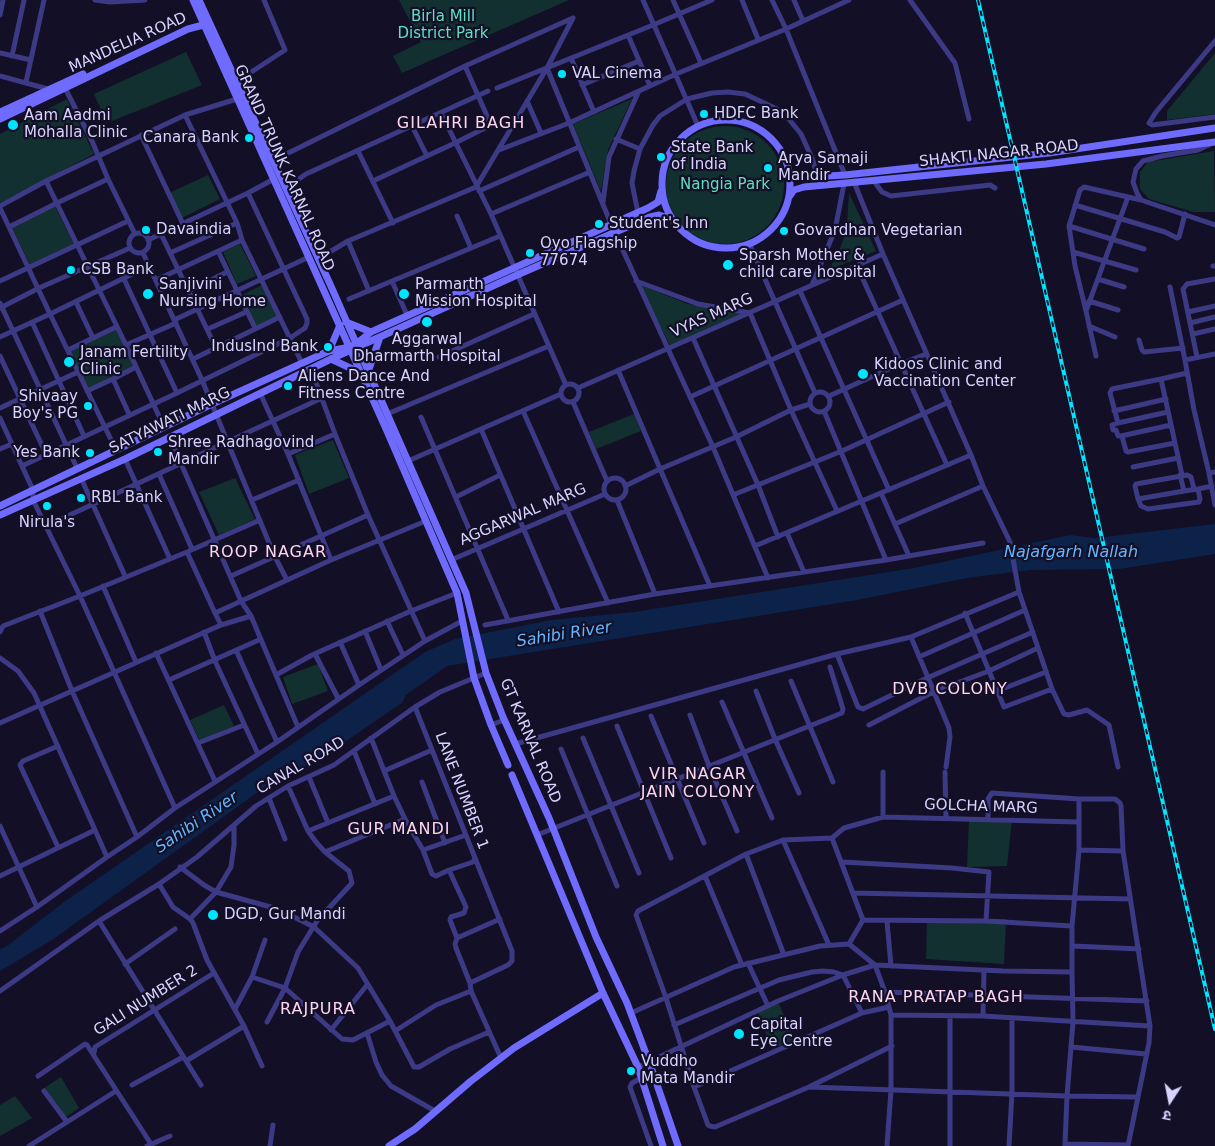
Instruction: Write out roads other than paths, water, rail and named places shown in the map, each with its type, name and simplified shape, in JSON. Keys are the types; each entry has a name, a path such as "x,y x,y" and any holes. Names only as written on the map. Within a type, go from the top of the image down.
{"street":[{"path":"0,15 3,0"},
{"path":"12,56 24,0"},
{"path":"26,82 44,0"},
{"path":"95,0 110,2 144,0"},
{"name":"GRAND TRUNK KARNAL ROAD","path":"199,0 206,24 237,99 354,347"},
{"path":"236,82 285,50 264,0"},
{"path":"643,0 698,126"},
{"path":"673,0 701,64"},
{"path":"497,88 712,0"},
{"path":"742,0 758,39"},
{"path":"772,0 786,29 846,176"},
{"path":"794,0 803,21"},
{"path":"499,150 569,123 676,74 786,29 849,0"},
{"path":"910,0 955,62 969,119"},
{"path":"272,161 465,66 573,18 547,68 478,189"},
{"name":"GRAND TRUNK KARNAL ROAD","path":"206,24 236,82 286,188 318,259 343,323"},
{"name":"MANDELIA ROAD","path":"0,119 63,85 187,27 206,24"},
{"path":"628,35 650,86"},
{"path":"1215,41 1149,123 1152,125 1215,117"},
{"path":"0,53 31,60"},
{"path":"571,58 594,112"},
{"path":"582,85 639,61"},
{"path":"373,181 491,125 465,66"},
{"path":"547,68 611,224"},
{"path":"0,76 26,82 48,90"},
{"path":"63,85 92,141 135,234"},
{"name":"MANDELIA ROAD","path":"0,112 63,85"},
{"path":"286,188 306,174 488,91"},
{"path":"603,204 609,157 638,92"},
{"path":"638,212 632,183 640,149 652,125 660,116 687,99 712,93 736,93 753,97 777,109 788,118 801,134 812,158 818,178"},
{"path":"116,450 0,207 46,181 185,115 237,99"},
{"path":"527,101 541,133"},
{"path":"441,113 490,214 566,385"},
{"path":"185,115 237,223 242,240 302,363"},
{"path":"354,347 371,332 658,202 664,164 674,145 685,134 698,126 717,121 740,122 760,130 777,145 790,174 789,197 785,209 772,229 750,245 732,248 712,247 688,237 672,220 661,191"},
{"path":"412,126 426,156"},
{"name":"SHAKTI NAGAR ROAD","path":"790,174 794,178 846,176 1049,153 1215,128"},
{"path":"142,135 183,224"},
{"path":"616,139 640,149"},
{"path":"1142,200 1133,182 1136,169 1143,161 1198,150 1215,142"},
{"name":"SHAKTI NAGAR ROAD","path":"789,197 794,190 804,187 1046,164 1215,142"},
{"path":"318,259 348,241 579,147"},
{"path":"358,151 393,222"},
{"path":"490,214 590,172"},
{"path":"148,240 248,193 274,178"},
{"path":"9,227 57,202 108,179"},
{"path":"873,180 882,192 891,196 990,185 995,188"},
{"path":"46,181 78,244 164,427"},
{"path":"854,182 983,486 1010,542 1019,592 1052,689 1064,714 1068,715 1086,710 1108,724 1118,766"},
{"path":"811,286 835,230 844,184"},
{"path":"1096,356 1069,226 1080,190 1084,186 1142,200 1215,225"},
{"path":"22,466 290,338 305,328 307,321 248,193"},
{"path":"1086,311 1128,197"},
{"path":"1075,205 1165,232 1177,238 1179,237 1185,214"},
{"path":"354,347 650,217 660,215 672,220"},
{"path":"457,216 471,248"},
{"path":"0,281 128,221"},
{"path":"170,253 237,223"},
{"path":"1069,226 1144,249"},
{"path":"615,233 713,447 768,578"},
{"path":"135,234 141,234 148,240 148,248 143,253"},
{"path":"135,234 129,242 130,248 134,252 143,253"},
{"path":"161,234 216,348"},
{"path":"349,299 500,236"},
{"path":"156,280 242,240"},
{"path":"348,241 369,290"},
{"path":"750,245 815,393"},
{"path":"77,468 1,306 130,248"},
{"path":"218,251 255,328"},
{"path":"1073,252 1136,270"},
{"path":"143,253 193,359 274,555 287,580"},
{"name":"VYAS MARG","path":"578,388 883,254"},
{"path":"126,345 151,335 236,291 310,257"},
{"path":"0,337 124,280 149,266"},
{"path":"857,266 947,465"},
{"path":"189,290 227,272"},
{"path":"124,280 177,393"},
{"path":"1098,280 1124,288"},
{"path":"1197,357 1183,289 1185,286 1215,280"},
{"path":"392,281 407,315"},
{"path":"636,281 691,302 750,313 837,511"},
{"path":"1170,287 1186,360 1187,373 1212,472 1215,505"},
{"path":"800,291 889,490"},
{"path":"690,397 904,300"},
{"path":"1089,301 1118,310"},
{"path":"76,302 93,338"},
{"path":"1188,312 1215,306"},
{"path":"208,330 246,312"},
{"path":"439,357 534,314"},
{"path":"193,359 280,317"},
{"path":"1190,323 1215,317"},
{"path":"32,322 84,436"},
{"path":"329,351 343,323 371,332"},
{"path":"1089,326 1115,337"},
{"path":"68,350 116,327"},
{"path":"1192,334 1215,329"},
{"path":"331,359 365,372 380,337"},
{"path":"693,338 758,485 778,536"},
{"path":"1139,340 1144,352 1183,348"},
{"path":"387,414 549,346"},
{"name":"SATYAWATI MARG","path":"0,506 302,363 329,351 354,347"},
{"name":"SATYAWATI MARG","path":"0,515 125,459 354,347"},
{"name":"GT KARNAL ROAD","path":"354,347 457,593 474,678 508,765"},
{"path":"829,396 926,354"},
{"path":"1186,360 1215,354"},
{"path":"0,356 46,454"},
{"path":"87,391 136,367"},
{"path":"311,369 368,515 425,641"},
{"path":"618,370 710,586"},
{"path":"0,408 78,372"},
{"name":"GT KARNAL ROAD","path":"365,372 387,414 466,593 486,672 504,720 553,828 596,937 631,1013 678,1146"},
{"path":"1118,423 1110,393 1112,389 1187,373"},
{"path":"113,379 129,414"},
{"path":"1161,379 1184,491"},
{"path":"561,394 562,389 566,385 574,384 578,388 578,396 572,402"},
{"path":"820,391 829,396 831,403 827,410 814,410 810,404 811,398 815,393 820,391"},
{"path":"260,393 288,454 332,560"},
{"path":"561,394 566,400 572,402 607,481"},
{"path":"408,461 561,394"},
{"path":"46,526 322,398"},
{"path":"1114,411 1166,399"},
{"path":"733,496 842,451 948,402"},
{"path":"625,486 736,437 791,410 810,404"},
{"path":"523,410 608,603"},
{"path":"824,411 886,560"},
{"path":"1168,412 1118,423 1112,425 1113,430 1116,430 1118,436 1122,436 1171,425"},
{"path":"421,417 508,620"},
{"path":"0,418 1,425 33,490 34,500 80,596 175,808"},
{"path":"480,429 559,612"},
{"path":"288,454 335,434"},
{"path":"169,436 241,601 251,616 298,727"},
{"path":"1122,436 1128,452 1175,443"},
{"path":"0,450 12,444"},
{"path":"755,546 971,455"},
{"path":"1133,468 1178,458"},
{"path":"125,459 170,559"},
{"path":"159,474 221,625"},
{"path":"456,497 500,475"},
{"path":"1188,475 1191,477 1196,489 1200,498 1199,502 1148,510 1141,506 1135,486 1136,484 1188,475"},
{"path":"80,478 125,576"},
{"path":"615,478 620,479 625,486 624,495 617,500 610,499 605,494 604,486 607,481 615,478"},
{"path":"252,500 298,480"},
{"path":"895,524 983,486"},
{"path":"1138,499 1212,486"},
{"path":"881,493 909,556"},
{"name":"AGGARWAL MARG","path":"451,560 605,494"},
{"path":"617,500 655,594"},
{"path":"231,576 274,555 368,515"},
{"path":"0,632 2,625 80,596 260,520"},
{"path":"215,613 332,560 426,521"},
{"path":"787,533 804,572"},
{"path":"485,624 655,594 886,560 983,543"},
{"path":"103,586 136,662"},
{"path":"515,744 837,654 911,637 1019,592"},
{"path":"276,675 340,642 457,593"},
{"path":"919,657 1025,610"},
{"path":"40,612 72,691 137,837"},
{"path":"965,614 1004,706 1052,689"},
{"path":"0,723 204,632 251,616"},
{"path":"388,621 403,656"},
{"path":"0,930 37,907 175,808 276,742 338,698 425,641 463,625"},
{"path":"365,631 381,670"},
{"path":"204,632 258,754"},
{"path":"837,654 858,707 861,709 926,678 1033,632"},
{"path":"911,637 926,678 949,728 950,737 946,769 946,819"},
{"path":"169,680 261,639"},
{"path":"340,642 359,685"},
{"path":"868,726 933,692 1038,648"},
{"path":"236,650 276,742"},
{"path":"156,653 215,781"},
{"path":"315,654 338,698"},
{"path":"0,658 18,672 41,706 107,857"},
{"path":"537,835 843,711 830,667"},
{"name":"CANAL ROAD","path":"0,991 98,921 159,884 180,867 197,857 256,806 288,786 334,765 415,707 440,692 486,672"},
{"path":"997,690 1046,672"},
{"path":"791,681 808,726 833,782"},
{"path":"756,691 799,793"},
{"path":"722,702 772,818"},
{"name":"LANE NUMBER 1","path":"415,707 475,858 473,862 449,870"},
{"path":"690,715 709,766 737,831"},
{"path":"651,716 704,843"},
{"path":"491,725 504,720"},
{"path":"198,743 244,725"},
{"path":"618,726 671,858"},
{"path":"371,738 394,796 423,850 433,875 436,876 449,870 466,909 464,912 450,918 458,938"},
{"path":"583,738 638,873"},
{"path":"58,746 23,761 20,765 58,848"},
{"path":"562,749 617,886"},
{"path":"384,771 432,750"},
{"path":"354,751 375,804"},
{"path":"883,772 883,817"},
{"name":"GT KARNAL ROAD","path":"512,775 603,993 638,1067 663,1146"},
{"path":"309,777 328,823"},
{"path":"422,782 445,843"},
{"path":"267,1022 285,988 298,952 314,927 352,882 349,871 325,852 308,831 288,786"},
{"path":"988,820 988,799 992,793 1118,800 1121,806 1123,851 1150,1026 1128,1145 1065,1145 1072,1047 1072,926 1079,850 1079,799"},
{"path":"308,831 394,796"},
{"path":"270,798 285,839"},
{"name":"GOLCHA MARG","path":"832,838 844,828 883,817 1078,822"},
{"path":"325,852 405,819"},
{"path":"0,826 37,907"},
{"path":"190,919 225,880 230,867 234,845 234,826"},
{"path":"0,876 95,830"},
{"path":"423,850 466,836"},
{"path":"863,920 832,838 783,840 746,854 638,911 636,915 708,1125 713,1127 809,1087 892,1046"},
{"path":"783,840 829,946"},
{"path":"1079,850 1123,851"},
{"path":"746,854 784,955"},
{"path":"470,983 508,965 512,961 512,950 475,858"},
{"path":"842,862 989,872 986,921"},
{"path":"180,867 216,892 278,909 314,927 358,968 390,1021 412,1065 416,1067 489,1032"},
{"path":"705,876 745,964 760,988 768,1006"},
{"path":"159,884 173,907 190,919 214,973 244,1026 262,1066"},
{"path":"853,894 1130,899"},
{"path":"500,919 458,938 455,944 470,983 471,991 501,1058"},
{"path":"849,944 863,920"},
{"path":"863,920 986,921 1072,926"},
{"path":"887,920 890,966"},
{"path":"98,921 200,1085"},
{"path":"125,964 175,928"},
{"path":"234,1009 252,977 265,940"},
{"path":"631,1013 734,967 820,946 849,944 875,965 891,1015 891,1090 887,1146"},
{"path":"1073,946 1139,949"},
{"path":"638,1067 768,1006 843,975 875,965 1072,972"},
{"path":"983,1016 984,970"},
{"path":"674,1024 779,980 812,972 829,971 843,975 862,1013"},
{"name":"GALI NUMBER 2","path":"94,1053 95,1047 214,973"},
{"path":"252,977 285,988 342,1039 353,1040 390,1021"},
{"path":"331,1030 368,984"},
{"path":"395,1030 436,1006 471,991"},
{"path":"885,992 1147,1000"},
{"path":"389,1146 414,1129 514,1048 603,993"},
{"path":"694,1087 862,1013 889,1007"},
{"path":"891,1015 983,1016 1150,1026"},
{"path":"950,1016 950,1146"},
{"path":"1008,1146 1012,1094 1012,1018"},
{"path":"132,1085 244,1026"},
{"path":"367,1033 376,1062 382,1075 391,1086 435,1111"},
{"path":"38,1076 87,1044 149,1145 170,1136"},
{"path":"1072,1047 1146,1054"},
{"path":"641,1078 632,1083 630,1088 650,1146"},
{"path":"809,1087 1138,1097"},
{"path":"44,1091 67,1122"},
{"path":"32,1145 116,1091"},
{"path":"270,1146 273,1125"}],"water":[{"name":"Najafgarh Nallah","path":"1215,524 1215,554 1119,569 1030,570 967,578 857,600 447,666 406,695 402,703 327,754 258,792 52,940 0,971 0,949 7,946 64,902 425,652 455,639 551,620 634,612 914,568 1070,535 1095,538"}],"railway":[{"path":"978,0 1215,1029"}],"place":[{"name":"VAL Cinema","path":"562,74"},
{"name":"HDFC Bank","path":"704,114"},
{"name":"Aam Aadmi Mohalla Clinic","path":"13,125"},
{"name":"Canara Bank","path":"249,138"},
{"name":"State Bank of India","path":"661,157"},
{"name":"Arya Samaji Mandir","path":"768,168"},
{"name":"Student's Inn","path":"599,224"},
{"name":"Davaindia","path":"146,230"},
{"name":"Govardhan Vegetarian","path":"784,231"},
{"name":"Oyo Flagship 77674","path":"530,253"},
{"name":"Sparsh Mother & child care hospital","path":"728,265"},
{"name":"CSB Bank","path":"71,270"},
{"name":"Sanjivini Nursing Home","path":"148,294"},
{"name":"Parmarth Mission Hospital","path":"404,294"},
{"name":"Aggarwal Dharmarth Hospital","path":"427,322"},
{"name":"IndusInd Bank","path":"328,347"},
{"name":"Janam Fertility Clinic","path":"69,362"},
{"name":"Kidoos Clinic and Vaccination Center","path":"863,374"},
{"name":"Aliens Dance And Fitness Centre","path":"288,386"},
{"name":"Shivaay Boy's PG","path":"88,406"},
{"name":"Shree Radhagovind Mandir","path":"158,452"},
{"name":"Yes Bank","path":"90,453"},
{"name":"RBL Bank","path":"81,498"},
{"name":"Nirula's","path":"47,506"},
{"name":"DGD, Gur Mandi","path":"213,915"},
{"name":"Capital Eye Centre","path":"739,1034"},
{"name":"Vuddho Mata Mandir","path":"631,1071"}],"district":[{"name":"GILAHRI BAGH","path":"461,124"},
{"name":"ROOP NAGAR","path":"268,553"},
{"name":"DVB COLONY","path":"950,690"},
{"name":"VIR NAGAR JAIN COLONY","path":"698,784"},
{"name":"GUR MANDI","path":"399,830"},
{"name":"RANA PRATAP BAGH","path":"936,998"},
{"name":"RAJPURA","path":"318,1010"}],"park label":[{"name":"Birla Mill District Park","path":"443,26"},
{"name":"Nangia Park","path":"725,185"}],"water label":[{"name":"Sahibi River","path":"564,635"},
{"name":"Sahibi River","path":"197,823"}]}
